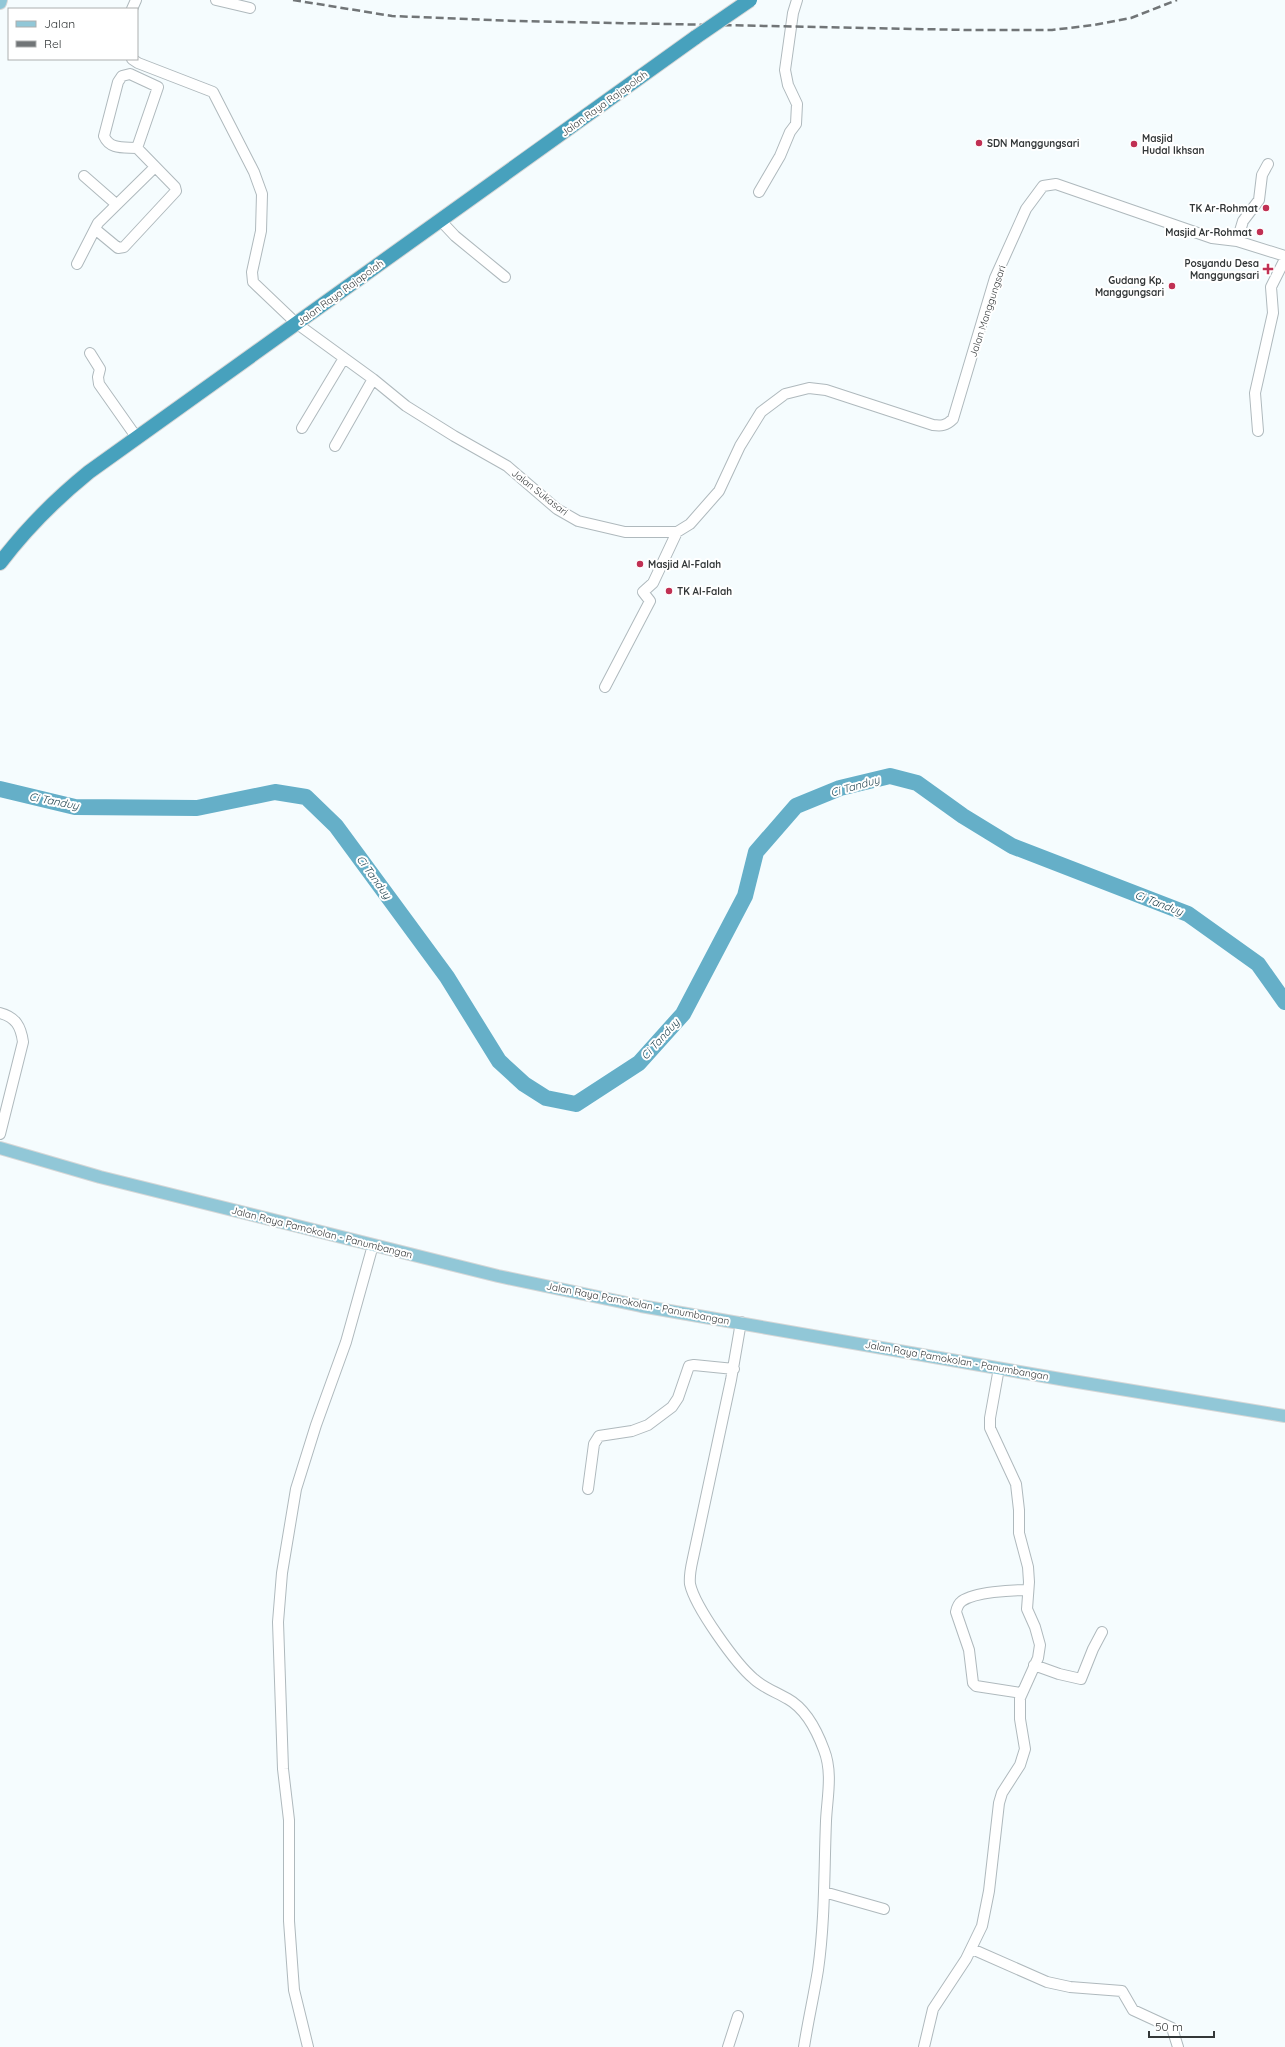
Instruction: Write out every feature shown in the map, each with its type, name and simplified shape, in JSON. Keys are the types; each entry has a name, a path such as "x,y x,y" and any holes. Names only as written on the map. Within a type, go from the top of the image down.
{"highway":[{"name":"Jalan Raya Rajapolah","path":"0,563 12,547 69,488 296,323 750,0"}],"main road":[{"name":"Jalan Raya Pamokolan - Panumbangan","path":"0,1148 100,1177 498,1276 641,1306 1285,1416"}],"street":[{"path":"216,0 250,8"},
{"path":"759,192 780,156 790,132 796,124 797,104 788,85 785,70 796,0"},
{"path":"134,60 168,75"},
{"path":"95,229 118,248 124,247 175,193 175,187 137,148 114,147 107,142 104,136 118,82 122,76 130,74 158,87"},
{"path":"137,148 158,87 168,75"},
{"path":"168,75 156,103 143,147 155,167 182,192"},
{"name":"Jalan Sukasari","path":"168,75 213,92 254,172 262,194 261,231 252,272 253,282 296,323 373,379 406,406 454,436 507,466 557,509 578,521 624,532 677,532"},
{"path":"1237,241 1243,221 1259,200 1262,174 1268,164"},
{"path":"77,264 98,223 155,167"},
{"path":"84,176 116,204"},
{"name":"Jalan Manggungsari","path":"677,532 690,524 719,491 740,446 761,412 785,394 809,388 826,390 933,425 942,426 948,424 953,419 995,278 1026,210 1044,186 1056,184 1212,238 1237,241 1285,256"},
{"path":"440,220 455,236 506,277"},
{"path":"1258,431 1255,393 1273,313 1271,287 1285,259"},
{"path":"90,353 100,369 98,377 99,384 137,438"},
{"path":"302,428 344,358"},
{"path":"335,446 373,379"},
{"path":"605,688 650,601 644,592 652,583 677,532"},
{"path":"0,1013 16,1022 21,1028 23,1042 0,1134"},
{"path":"308,2047 294,1990 289,1921 289,1820 283,1769 278,1615 282,1573 296,1489 316,1425 346,1342 373,1245"},
{"path":"741,1322 734,1368 692,1558 690,1585 703,1613 744,1669 761,1685 789,1699 798,1707 819,1735 825,1751 830,1777 824,1892 818,1969 804,2047"},
{"path":"588,1489 594,1444 598,1436 632,1431 648,1425 672,1407 678,1398 689,1366 694,1365 734,1368"},
{"path":"924,2047 933,2009 972,1949 982,1926 989,1891 999,1803 1002,1793 1020,1765 1025,1749 1020,1719 1021,1693 1038,1658 1040,1645 1035,1627 1027,1609 1027,1590 1029,1582 1028,1568 1019,1533 1019,1510 1016,1484 990,1428 990,1418 999,1368"},
{"path":"1021,1693 976,1686 973,1683 969,1650 956,1612 957,1606 966,1599 1000,1591 1027,1590"},
{"path":"1034,1665 1081,1679 1093,1649 1102,1632"},
{"path":"824,1892 884,1909"},
{"path":"972,1949 1047,1982 1070,1987 1122,1990 1133,2010 1172,2028 1178,2047"},
{"path":"728,2047 738,2016"}],"waterway":[{"name":"Ci Tanduy","path":"0,789 75,807 197,808 275,792 306,797 336,826 447,977 499,1061 524,1084 546,1098 576,1104 639,1063 683,1014 745,896 756,852 796,806 840,788 890,776 917,783 963,816 1012,846 1188,914 1258,964 1285,1002"}],"railway":[{"path":"293,0 392,16 517,21 967,30 1052,30 1094,25 1131,18 1177,0"}],"place":[{"name":"SDN Manggungsari","path":"979,143"},
{"name":"Masjid Hudal Ikhsan","path":"1134,144"},
{"name":"TK Ar-Rohmat","path":"1266,208"},
{"name":"Masjid Ar-Rohmat","path":"1260,232"},
{"name":"Posyandu Desa Manggungsari","path":"1268,269"},
{"name":"Gudang Kp. Manggungsari","path":"1172,286"},
{"name":"Masjid Al-Falah","path":"640,564"},
{"name":"TK Al-Falah","path":"669,591"}]}
